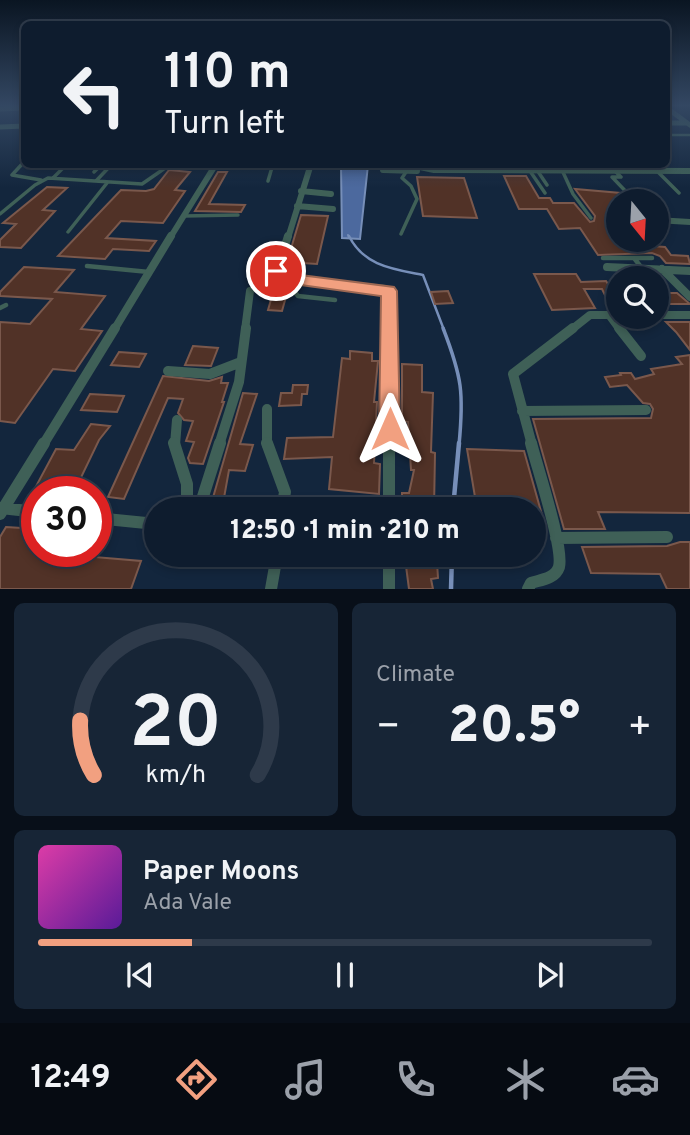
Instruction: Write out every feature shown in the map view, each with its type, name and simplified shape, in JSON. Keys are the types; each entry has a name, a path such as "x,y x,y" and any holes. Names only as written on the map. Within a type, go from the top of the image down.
{"street":[{"path":"21,511 1,510 214,168"},
{"path":"309,168 276,275 296,280 384,289 390,294 389,497"},
{"path":"383,170 448,168"},
{"path":"536,168 574,168"},
{"path":"595,168 690,171"},
{"path":"301,191 331,194"},
{"path":"297,206 334,209"},
{"path":"669,221 690,222"},
{"path":"669,270 690,271"},
{"path":"669,276 690,297"},
{"path":"203,497 236,393 250,291"},
{"path":"528,589 531,583 553,576 557,572 556,538 513,374 590,315 606,315"},
{"path":"669,315 690,315"},
{"path":"623,329 641,356"},
{"path":"167,371 210,374 241,362"},
{"path":"267,409 267,449 285,492 284,497"},
{"path":"522,411 646,410"},
{"path":"177,420 172,444 187,481 187,497"},
{"path":"112,520 144,523"},
{"path":"556,538 667,537"},
{"path":"271,589 274,567"},
{"path":"389,567 389,589"}],"lane":[{"path":"670,135 690,135"},
{"path":"21,165 12,175 41,180 53,177 145,183 165,168"},
{"path":"53,177 63,168"},
{"path":"94,172 98,168"},
{"path":"95,181 108,168"},
{"path":"268,181 272,168"},
{"path":"401,234 417,201 415,190 402,178 406,168"},
{"path":"536,168 547,185"},
{"path":"536,168 545,193"},
{"path":"562,169 573,194 591,218"},
{"path":"614,170 621,177 612,177 624,189"},
{"path":"656,170 679,193"},
{"path":"0,214 41,180"},
{"path":"68,232 108,182"},
{"path":"184,216 237,215"},
{"path":"603,258 652,258"},
{"path":"621,258 627,266"},
{"path":"634,258 640,266"},
{"path":"88,266 149,272"},
{"path":"296,280 294,291 298,296 335,300"},
{"path":"0,308 6,305"}],"water":[{"path":"341,168 368,168 360,239 342,238"}],"building":[{"path":"169,170 190,172 175,190 185,191 163,223 121,221 106,238 156,241 149,251 113,249 105,259 58,256 121,190 154,189"},
{"path":"218,172 227,172 209,204 245,205 241,212 195,211"},
{"path":"504,176 526,176 539,198 550,198 553,203 574,203 590,222 594,221 595,216 575,189 606,192 606,252 669,252 671,255 688,256 690,264 666,263 660,256 652,253 598,255 580,228 559,229 547,209 519,209"},
{"path":"417,177 464,178 477,218 423,216"},
{"path":"47,187 67,188 43,210 55,211 21,248 0,247 0,240 16,224 3,223"},
{"path":"301,215 328,216 317,264 287,262"},
{"path":"24,267 74,270 55,292 105,296 81,329 102,331 75,371 53,369 15,423 0,421 0,322 30,324 52,299 0,296 0,292"},
{"path":"534,274 576,274 581,282 606,281 606,297 602,289 584,289 595,308 552,310"},
{"path":"276,282 289,286 282,311 268,310"},
{"path":"448,291 453,303 435,304 431,292"},
{"path":"669,293 677,293 690,304 669,304"},
{"path":"669,322 690,322 690,350"},
{"path":"193,346 218,348 211,366 185,365"},
{"path":"350,351 372,353 372,361 378,361 374,402 377,402 374,463 380,464 379,494 329,489 332,457 284,459 287,438 333,437 342,358 350,359"},
{"path":"119,352 146,354 139,367 111,365"},
{"path":"690,355 690,513 598,512 605,529 564,529 533,419 651,418 653,409 650,404 643,403 627,385 610,387 605,377 631,373 635,379 654,374 651,369 682,364 676,357"},
{"path":"402,364 422,365 422,392 433,393 431,452 435,453 434,497 402,497 402,493 409,493 414,470 411,470 408,422 402,421"},
{"path":"163,376 209,381 222,377 221,383 228,383 203,464 190,463 188,458 194,442 186,441 193,421 184,420 178,413 183,399 168,398 124,499 112,498 112,488"},
{"path":"293,385 308,385 307,394 302,394 301,405 279,406 281,393 292,393"},
{"path":"243,393 257,394 240,444 253,445 245,471 229,470 224,497 213,497"},
{"path":"90,394 124,396 117,412 81,410"},
{"path":"91,424 110,426 99,440 82,476 42,476 56,449 74,450"},
{"path":"467,449 524,451 537,497 475,497"},
{"path":"6,527 21,528 21,567 112,567 112,559 141,561 131,589 0,589 0,537"},
{"path":"690,542 690,589 667,589 660,574 591,573 582,547 667,546"},
{"path":"406,567 437,567 438,578 431,579 433,589 409,589"}],"waterway":[{"path":"349,236 355,246 371,260 390,268 423,275 444,330"},
{"path":"443,328 460,385 459,445"},
{"path":"454,497 459,443"},
{"path":"451,589 452,567"}],"route":[{"path":"276,271 278,277 285,279 389,291 390,429"}]}
